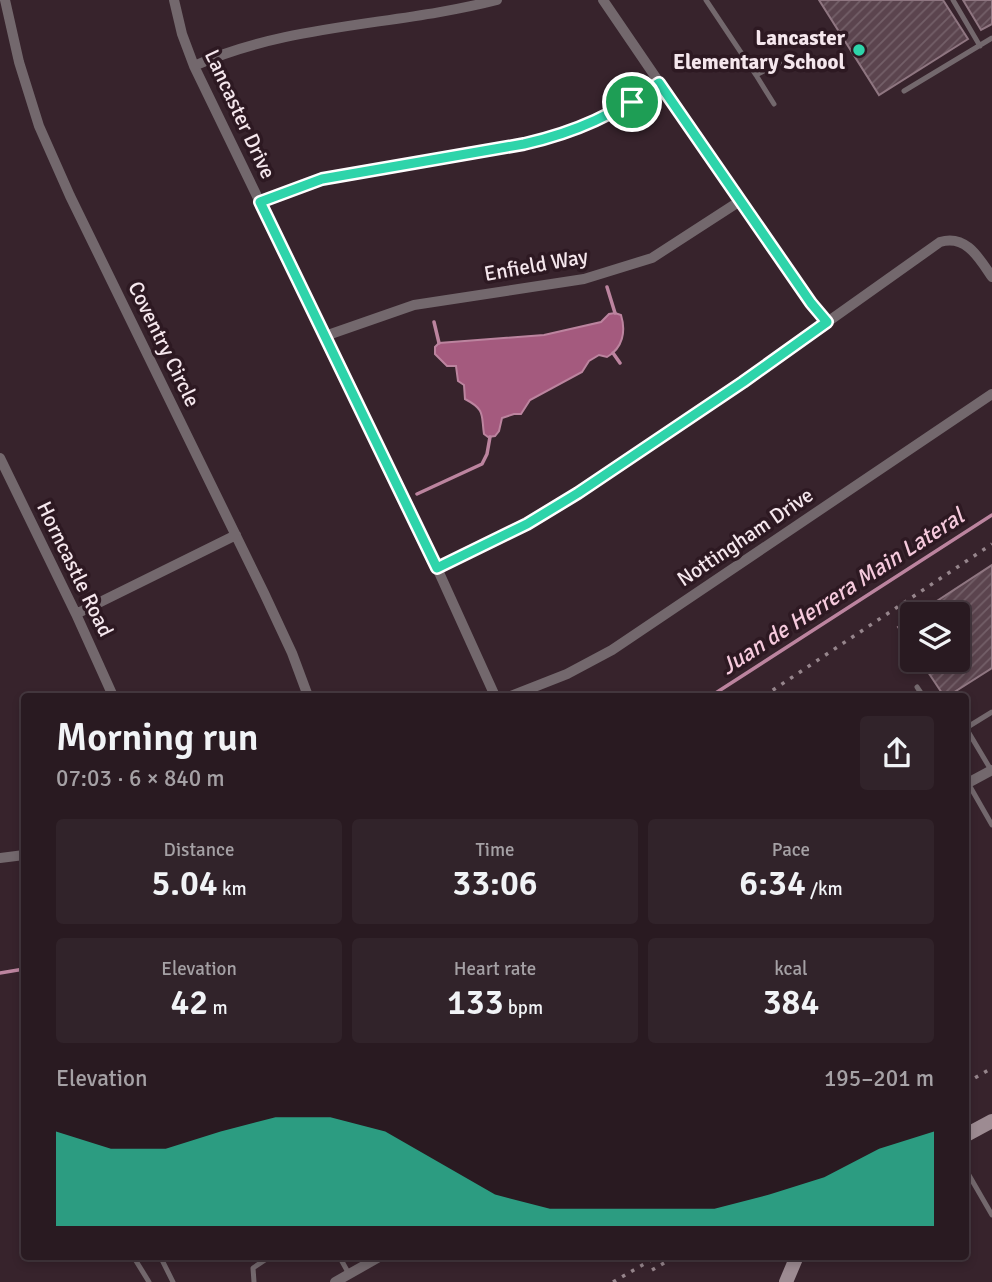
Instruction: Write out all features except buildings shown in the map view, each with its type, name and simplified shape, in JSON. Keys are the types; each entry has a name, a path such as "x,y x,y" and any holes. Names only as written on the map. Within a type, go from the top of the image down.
{"street":[{"name":"Coventry Circle","path":"3,0 19,62 40,126 70,196 236,535 292,653 307,693"},
{"name":"Lancaster Drive","path":"174,0 182,34 194,66 437,568 494,693"},
{"path":"194,66 242,48 287,36 496,0"},
{"path":"603,0 740,201 827,322"},
{"path":"260,202 322,179 557,136 617,111 659,83"},
{"name":"Enfield Way","path":"325,336 414,305 583,279 652,258 740,201"},
{"path":"437,568 527,524 578,493 743,382 940,242 949,239 967,245 992,277"},
{"name":"Nottingham Drive","path":"519,693 567,674 612,650 992,394"},
{"name":"Horncastle Road","path":"0,458 112,693"},
{"path":"76,614 236,535"},
{"path":"969,782 992,770"},
{"path":"0,858 21,855"},
{"path":"969,1133 992,1121"},
{"path":"335,1282 373,1260"},
{"path":"786,1282 795,1260"}],"lane":[{"path":"706,0 774,104"},
{"path":"953,0 980,46"},
{"path":"904,92 992,38"},
{"path":"756,75 780,63"},
{"path":"917,687 921,693"},
{"path":"969,726 992,712"},
{"path":"969,733 992,770"},
{"path":"969,786 992,824"},
{"path":"969,1175 992,1215"},
{"path":"135,1260 149,1282"},
{"path":"162,1260 173,1282"},
{"path":"254,1282 253,1268 265,1260"},
{"path":"341,1260 349,1274"}],"shaded area":[{"path":"609,314 621,315 623,327 617,349 607,357 599,355 589,361 582,372 530,400 521,414 502,418 495,436 488,437 484,434 481,414 476,406 465,399 464,385 458,381 456,366 447,366 435,354 435,347 439,343 544,335 601,322"}],"waterway":[{"path":"607,287 615,313"},
{"path":"434,322 439,343"},
{"path":"613,353 620,363"},
{"path":"417,494 482,464 490,437"},
{"name":"Juan de Herrera Main Lateral","path":"716,693 992,515"},
{"name":"Juan de Herrera Main Lateral","path":"0,973 21,970"}],"railway":[{"path":"768,693 992,544"},
{"path":"969,1081 992,1068"},
{"path":"613,1282 651,1260"},
{"path":"652,1270 669,1260"}],"place":[{"name":"Lancaster Elementary School","path":"859,50"}],"route":[{"path":"659,83 781,261 827,322 578,493 527,524 437,568 260,202 322,179 557,136 586,126 632,102 659,83"}]}
